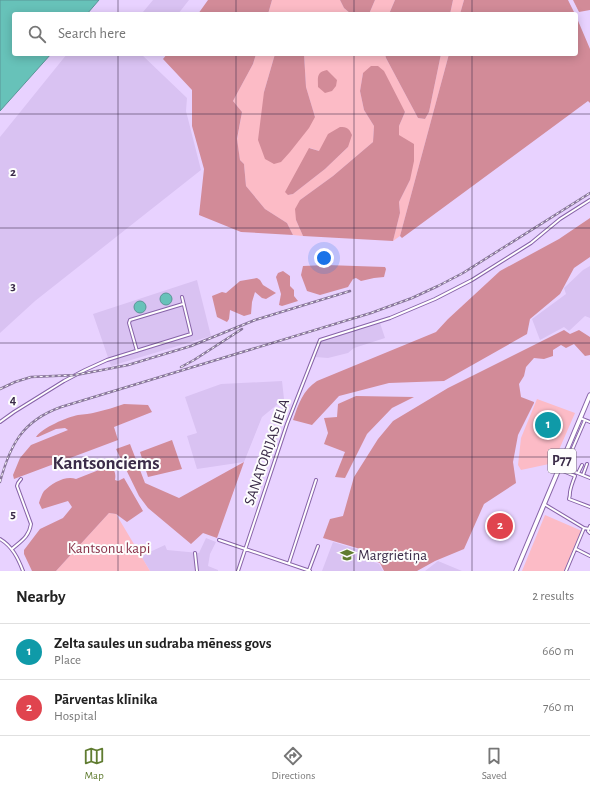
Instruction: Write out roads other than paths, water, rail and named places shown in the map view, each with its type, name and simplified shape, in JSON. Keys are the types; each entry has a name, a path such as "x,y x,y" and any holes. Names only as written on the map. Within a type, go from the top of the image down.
{"main road":[{"name":"P77","path":"516,571 544,504 562,467 590,395"}],"street":[{"name":"SANATORIJAS IELA","path":"238,571 287,424 320,340 390,318 434,299 472,280 531,243 560,219 590,200"},
{"path":"0,422 81,372 107,360 191,334 182,297"},
{"path":"137,351 129,323 130,320 183,304"},
{"path":"580,418 590,422"},
{"path":"562,467 585,420"},
{"path":"583,475 587,464"},
{"path":"582,465 575,476 569,498 590,507"},
{"path":"562,467 590,478"},
{"path":"562,467 563,471 575,476"},
{"path":"12,549 27,535 31,524 17,486 21,479"},
{"path":"289,563 316,480"},
{"path":"544,504 584,528 589,528 588,531 590,533"},
{"path":"566,571 584,528"},
{"path":"0,539 12,549 24,571"},
{"path":"219,540 310,571 318,546"},
{"path":"576,549 590,556"},
{"path":"195,553 197,571"}],"railway":[{"path":"0,482 13,446 27,427 36,419 48,413 61,407 371,313 412,298 463,273 590,193"},
{"path":"0,389 31,377 76,375 128,365 191,346 255,320 350,291"},
{"path":"181,367 242,329"}],"place":[{"name":"Zelta saules un sudraba mēness govs","path":"548,425"},
{"name":"Pārventas klīnika","path":"500,526"},
{"name":"Margrietiņa","path":"347,555"}],"district":[{"name":"Kantsonciems","path":"106,463"}],"park label":[{"name":"Kantsonu kapi","path":"109,548"}]}
